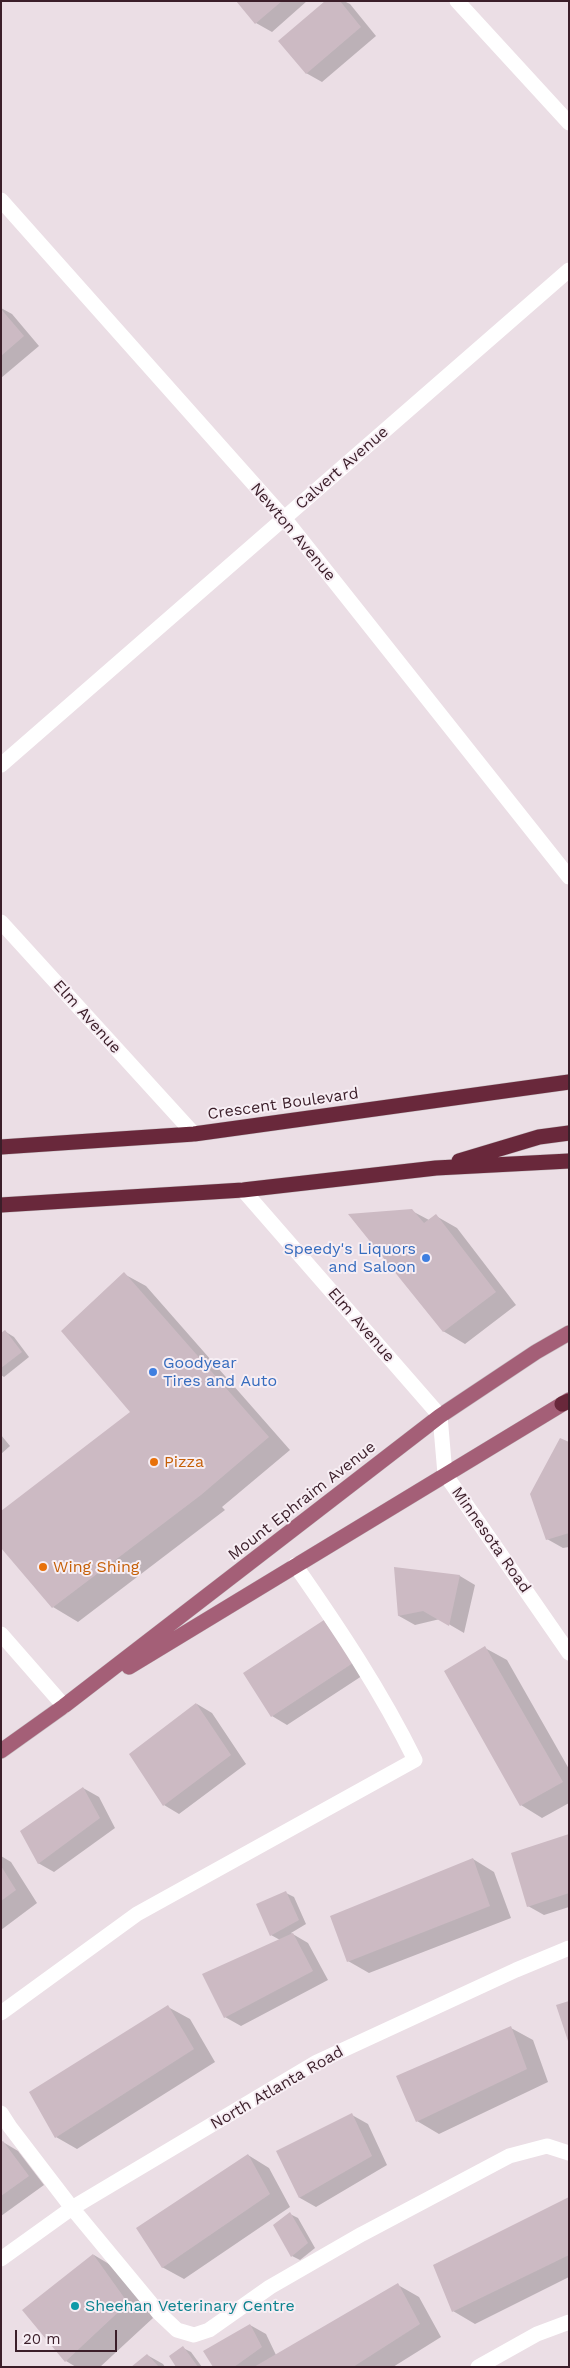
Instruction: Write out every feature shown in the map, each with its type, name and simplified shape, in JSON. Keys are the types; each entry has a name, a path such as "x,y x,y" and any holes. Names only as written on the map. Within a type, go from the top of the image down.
{"highway":[{"name":"Crescent Boulevard","path":"1,1147 194,1134 569,1082"},
{"path":"436,1168 539,1137 569,1133"},
{"path":"1,1205 243,1190 436,1168 569,1161"}],"main road":[{"name":"Mount Ephraim Avenue","path":"1,1751 64,1706 440,1416 536,1352 569,1333"},
{"path":"536,1352 569,1342"},
{"name":"Mount Ephraim Avenue","path":"64,1706 566,1402"}],"street":[{"path":"457,1 569,123"},
{"name":"Newton Avenue","path":"1,200 284,518 569,877"},
{"name":"Calvert Avenue","path":"1,765 569,270"},
{"name":"Elm Avenue","path":"1,922 194,1134"},
{"name":"Elm Avenue","path":"243,1190 440,1416"},
{"name":"Minnesota Road","path":"440,1416 445,1474 569,1653"},
{"path":"1,2013 137,1914 416,1760 387,1704 342,1633 295,1565"},
{"path":"1,1634 64,1706"},
{"name":"North Atlanta Road","path":"1,2259 72,2208 317,2062 516,1970 569,1948"},
{"path":"1,2112 10,2127 72,2208 160,2313 177,2330 194,2335 209,2330 270,2287 362,2234 509,2156 547,2146 569,2153"},
{"path":"478,2367 537,2334 569,2322"}],"building":[{"path":"236,1 282,1 255,24"},
{"path":"325,1 340,1 361,27 306,74 278,41"},
{"path":"1,309 24,336 1,356"},
{"name":"Speedy's Liquors and Saloon","path":"412,1209 424,1223 436,1214 496,1292 443,1332 348,1214"},
{"path":"124,1272 269,1437 201,1495 52,1608 1,1548 1,1511 130,1412 61,1331"},
{"path":"5,1330 22,1352 1,1368 1,1333"},
{"path":"560,1438 569,1442 569,1533 546,1540 530,1494"},
{"path":"394,1567 460,1575 449,1626 423,1611 398,1616"},
{"path":"324,1620 353,1663 271,1717 243,1673"},
{"path":"485,1646 563,1782 520,1806 444,1671"},
{"path":"196,1703 231,1755 163,1806 129,1754"},
{"path":"83,1787 100,1818 38,1864 20,1831"},
{"path":"569,1834 569,1893 527,1907 511,1853"},
{"path":"473,1858 490,1906 347,1962 330,1916"},
{"path":"1,1866 16,1890 1,1901"},
{"path":"286,1891 299,1920 270,1936 256,1904"},
{"path":"293,1933 313,1971 224,2018 202,1974"},
{"path":"569,2001 569,2041 568,2041 556,2005"},
{"path":"168,2005 194,2049 55,2138 29,2092"},
{"path":"511,2026 527,2069 416,2122 396,2076"},
{"path":"352,2113 372,2156 299,2198 276,2151"},
{"path":"3,2141 29,2176 1,2196 1,2142"},
{"path":"248,2154 270,2194 162,2268 136,2228"},
{"path":"569,2197 569,2255 452,2312 433,2265"},
{"path":"290,2212 308,2243 291,2257 273,2225"},
{"name":"Sheehan Veterinary Centre","path":"93,2254 128,2303 65,2362 22,2310"},
{"path":"398,2283 420,2324 353,2367 254,2367"},
{"path":"250,2324 262,2347 234,2367 213,2367 203,2351"},
{"path":"183,2346 198,2367 176,2367 169,2356"},
{"path":"147,2354 159,2367 131,2367"}],"place":[{"name":"Speedy's Liquors and Saloon","path":"426,1258"},
{"name":"Goodyear Tires and Auto","path":"153,1372"},
{"name":"Pizza","path":"154,1462"},
{"name":"Wing Shing","path":"43,1567"},
{"name":"Sheehan Veterinary Centre","path":"75,2306"}]}
